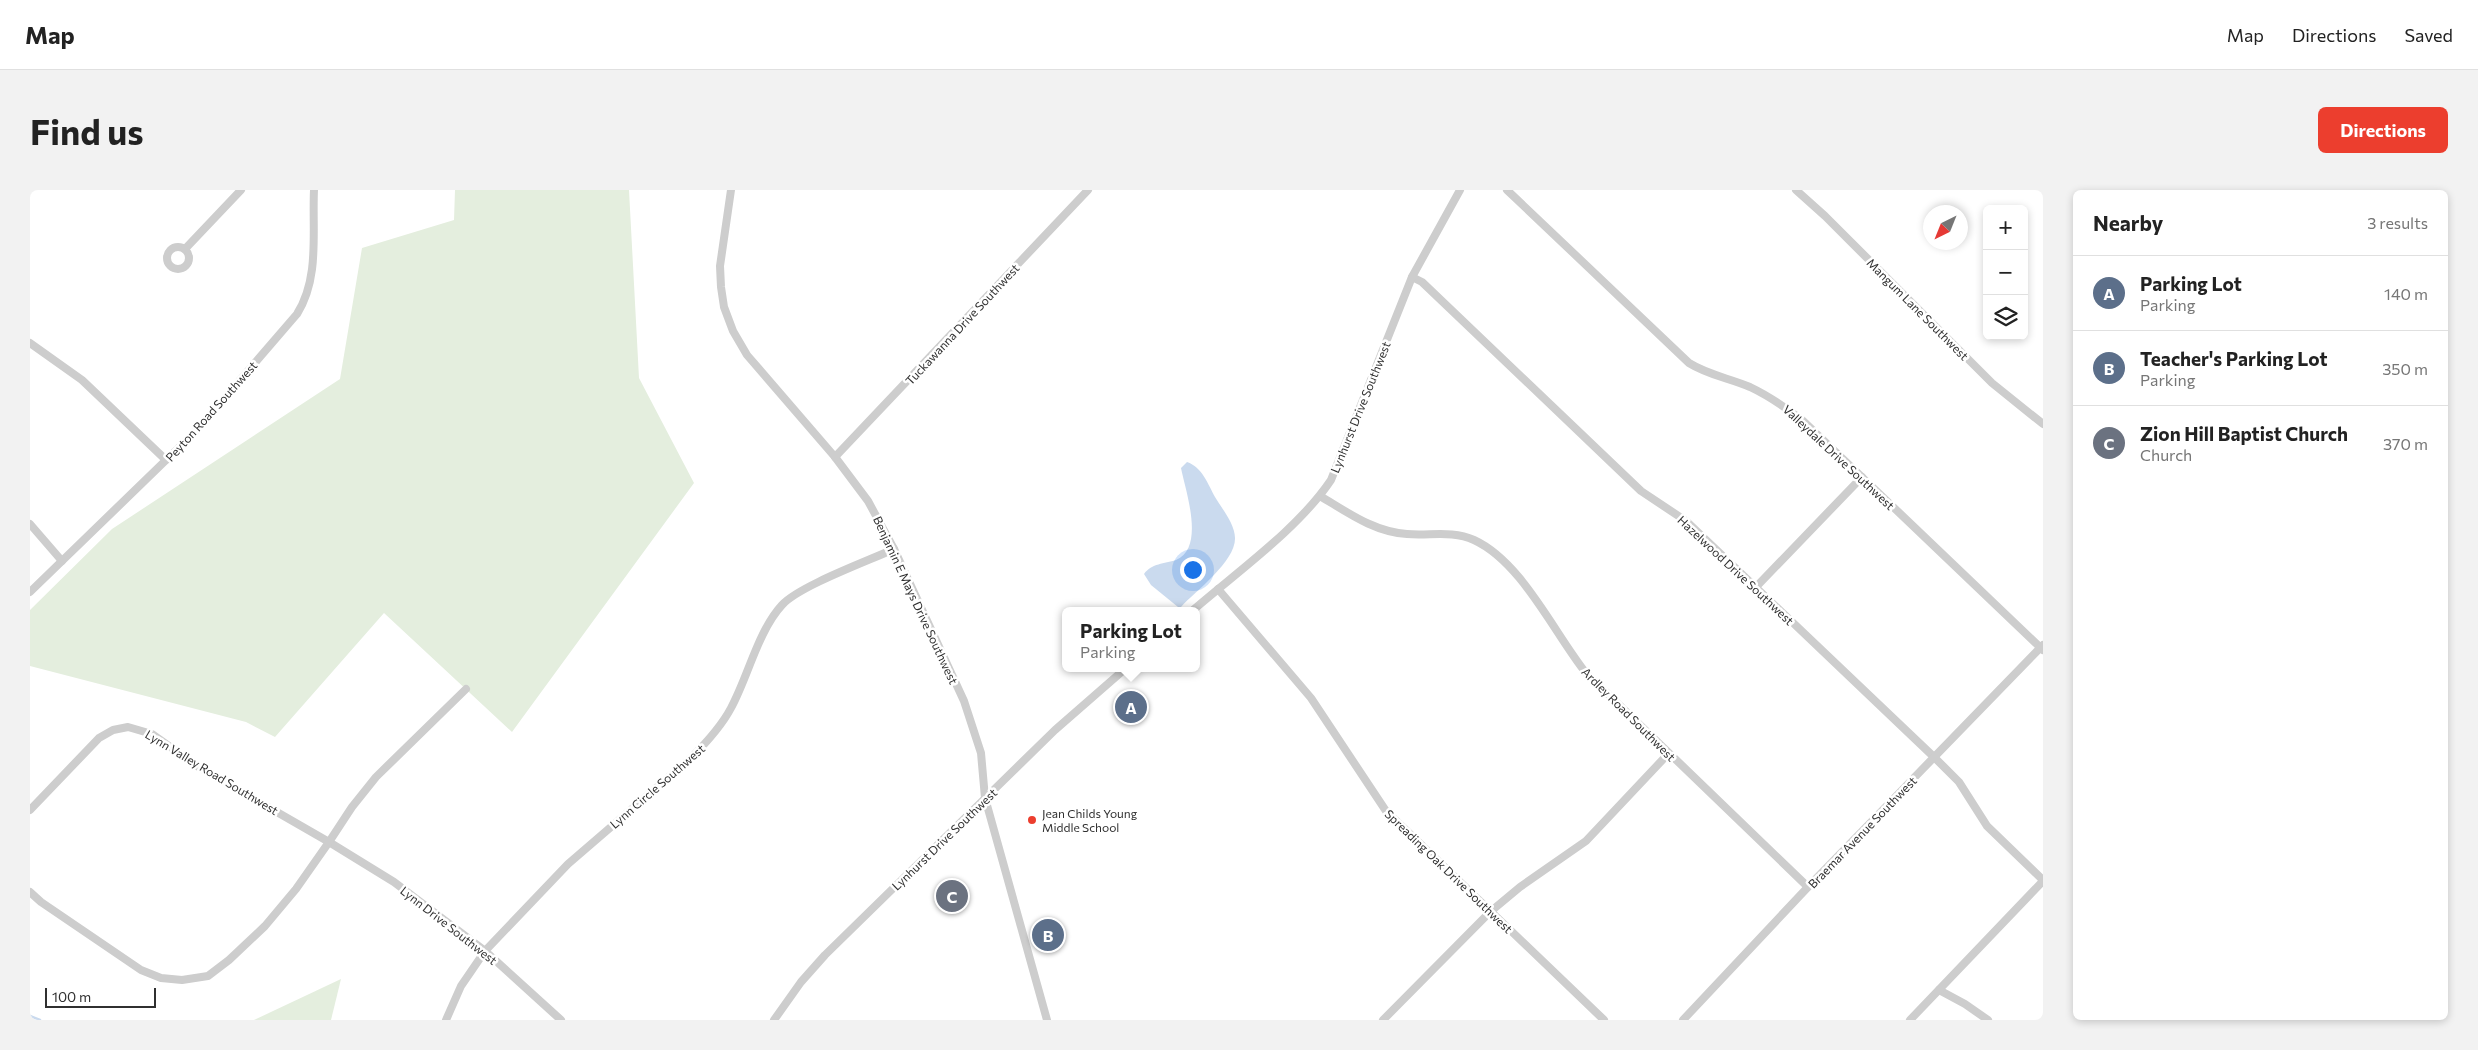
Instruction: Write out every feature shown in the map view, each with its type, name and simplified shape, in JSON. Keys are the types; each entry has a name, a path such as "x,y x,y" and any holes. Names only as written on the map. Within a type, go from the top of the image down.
{"street":[{"path":"185,249 241,190"},
{"name":"Peyton Road Southwest","path":"30,592 208,417 297,314 305,302 312,278 314,190"},
{"name":"Benjamin E Mays Drive Southwest","path":"731,190 720,273 724,307 732,331 747,355 836,457 868,501 894,549 973,724 981,753 985,798 1047,1020"},
{"name":"Tuckawanna Drive Southwest","path":"836,457 1088,190"},
{"name":"Lynhurst Drive Southwest","path":"1197,607 1302,516 1320,496 1340,462 1412,277 1460,190"},
{"name":"Valleydale Drive Southwest","path":"1506,190 1689,363 1704,372 1749,387 1780,403 1802,420 2042,648"},
{"name":"Mangum Lane Southwest","path":"1796,190 1825,216 1992,383 2043,424"},
{"name":"Hazelwood Drive Southwest","path":"1412,277 1422,282 1642,491 1686,520 1959,782 1988,826 2043,880"},
{"path":"30,343 82,380 166,460"},
{"path":"1756,587 1862,477"},
{"name":"Ardley Road Southwest","path":"1320,496 1382,530 1407,534 1456,534 1474,540 1492,551 1532,593 1567,649 1586,673 1808,887"},
{"path":"30,524 62,560"},
{"name":"Lynn Circle Southwest","path":"446,1020 461,986 485,951 568,864 691,758 709,740 732,707 771,620 782,604 812,586 894,549"},
{"name":"Spreading Oak Drive Southwest","path":"1218,589 1311,698 1386,811 1604,1020"},
{"name":"Braemar Avenue Southwest","path":"1683,1020 1808,887 2042,648"},
{"name":"Lynhurst Drive Southwest","path":"774,1020 801,982 825,955 1055,730 1121,672"},
{"path":"30,892 41,902 141,970 161,978 182,980 208,976 242,950 265,926 296,889 352,807 376,777 466,689"},
{"name":"Lynn Valley Road Southwest","path":"30,810 99,738 113,730 128,728 152,734 197,766 329,842"},
{"path":"1383,1020 1490,912 1520,887 1586,841 1668,754"},
{"name":"Lynn Drive Southwest","path":"329,842 394,882 485,951 561,1020"},
{"path":"1910,1020 2043,880"},
{"path":"1939,990 1966,1004 1988,1020"}],"green space":[{"path":"455,190 629,190 639,378 694,483 512,732 384,613 275,737 246,722 30,666 30,610 112,529 340,379 362,248 454,220"},
{"path":"341,979 331,1020 254,1020"}],"water":[{"path":"1187,462 1197,468 1204,476 1231,522 1235,538 1234,547 1222,566 1181,607 1178,607 1151,585 1144,574 1154,566 1176,560 1185,553 1190,544 1192,531 1191,517 1181,468"}],"waterway":[{"path":"30,1016 40,1020"}],"place":[{"name":"Parking Lot","path":"1131,707"},
{"name":"Jean Childs Young Middle School","path":"1032,820"},
{"name":"Zion Hill Baptist Church","path":"952,896"},
{"name":"Teacher's Parking Lot","path":"1048,935"}]}
